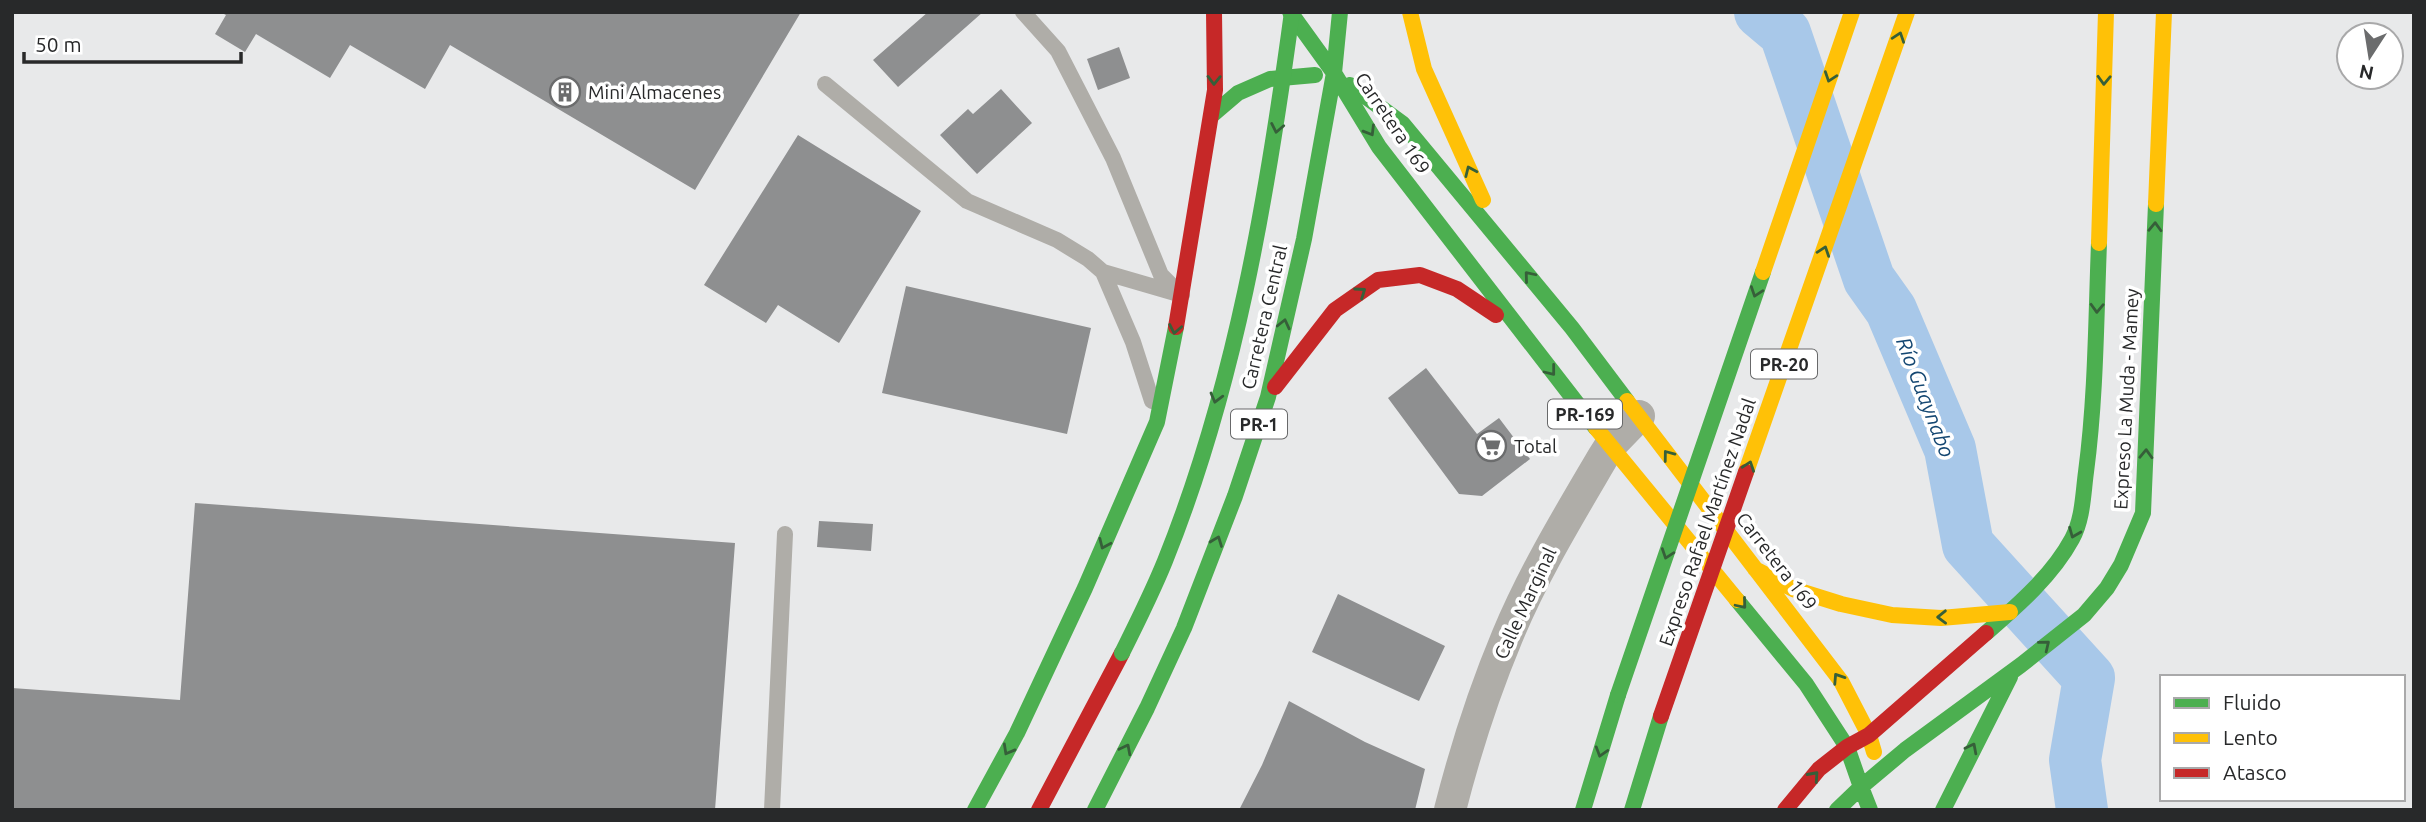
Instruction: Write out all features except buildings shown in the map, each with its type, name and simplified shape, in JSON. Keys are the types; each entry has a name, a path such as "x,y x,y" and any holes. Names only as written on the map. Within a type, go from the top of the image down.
{"main road":[{"path":"975,810 1017,733 1085,588 1157,422 1182,295 1215,90 1214,12"},
{"path":"1211,116 1238,93 1270,79 1334,73 1291,12"},
{"name":"PR-1","path":"1039,810 1122,653 1168,553 1203,450 1240,309 1258,226 1279,116 1291,12"},
{"name":"Carretera Central","path":"1095,810 1184,628 1235,496 1268,397 1304,239 1334,73 1340,12"},
{"path":"1410,12 1424,69 1486,208 1495,235"},
{"name":"Expreso Rafael Martínez Nadal","path":"1583,810 1618,695 1852,12"},
{"name":"Expreso Rafael Martínez Nadal","path":"1632,810 1661,716 1907,12"},
{"name":"Expreso La Muda - Mamey","path":"1785,810 1819,769 1847,747 1869,735 2010,612 2055,565 2073,537 2081,513 2093,419 2106,12"},
{"name":"Expreso La Muda - Mamey","path":"1837,810 1861,787 1881,777 1931,729 2013,672 2088,612 2118,574 2132,546 2143,513 2164,12"},
{"name":"Carretera 169","path":"1334,73 1403,124 1572,328 1841,681 1869,735 1881,777"},
{"name":"Carretera 169","path":"1334,73 1379,147 1522,333 1610,446 1806,684 1847,747 1870,810"},
{"path":"1268,397 1335,310 1378,280 1420,275 1457,289 1522,333"},
{"path":"1755,569 1793,589 1841,604 1892,615 1941,618 2010,612"},
{"path":"1943,810 2013,672"}],"street":[{"name":"Calle Marginal","path":"1450,810 1464,757 1507,636 1555,539 1610,446 1639,416"}],"lane":[{"path":"1023,12 1058,51 1113,158 1161,275 1182,295"},
{"path":"825,84 967,201 1057,240 1088,259 1102,272 1133,342 1157,422"},
{"path":"1102,272 1182,295"},
{"path":"772,810 785,534"}],"waterway":[{"name":"Río Guaynabo","path":"1760,12 1785,33 1869,279 1891,310 1950,449 1968,545 2089,678 2075,760 2082,810"}],"traffic: fast":[{"path":"1290,12 1334,73"},
{"path":"1122,653 1160,573 1190,495 1211,428 1259,222 1292,12"},
{"path":"1095,810 1184,628 1235,496 1268,397 1304,239 1334,73 1340,12"},
{"path":"1334,73 1379,147 1596,428"},
{"path":"1211,116 1238,93 1270,79 1315,75"},
{"path":"1350,85 1403,124 1572,328 1627,401"},
{"path":"1870,810 1861,787 1905,750 2084,615 2107,588 2121,565 2143,513 2156,204"},
{"path":"1986,633 2044,578 2064,553 2078,523 2092,415 2099,243"},
{"path":"1618,695 1763,272"},
{"path":"975,810 1017,733 1085,588 1157,422 1176,327"},
{"path":"1737,600 1806,684 1847,747 1861,787 1837,810"},
{"path":"1943,810 2010,677"},
{"path":"1583,810 1618,695"},
{"path":"1632,810 1661,716"}],"traffic: slow":[{"path":"1410,12 1424,69 1483,200"},
{"path":"1763,272 1852,12"},
{"path":"1746,472 1907,12"},
{"path":"2099,243 2106,12"},
{"path":"2156,204 2164,12"},
{"path":"1627,401 1841,681 1869,735 1874,752"},
{"path":"1596,428 1737,600"},
{"path":"1755,569 1793,589 1841,604 1892,615 1941,618 2010,612"}],"traffic: jam":[{"path":"1176,327 1215,90 1214,12"},
{"path":"1275,387 1335,310 1378,280 1420,275 1457,289 1496,315"},
{"path":"1661,716 1746,472"},
{"path":"1847,747 1869,735 1986,633"},
{"path":"1039,810 1122,653"},
{"path":"1785,810 1819,769 1847,747"}],"place":[{"name":"Mini Almacenes","path":"565,92"},
{"name":"Total","path":"1491,446"}]}
